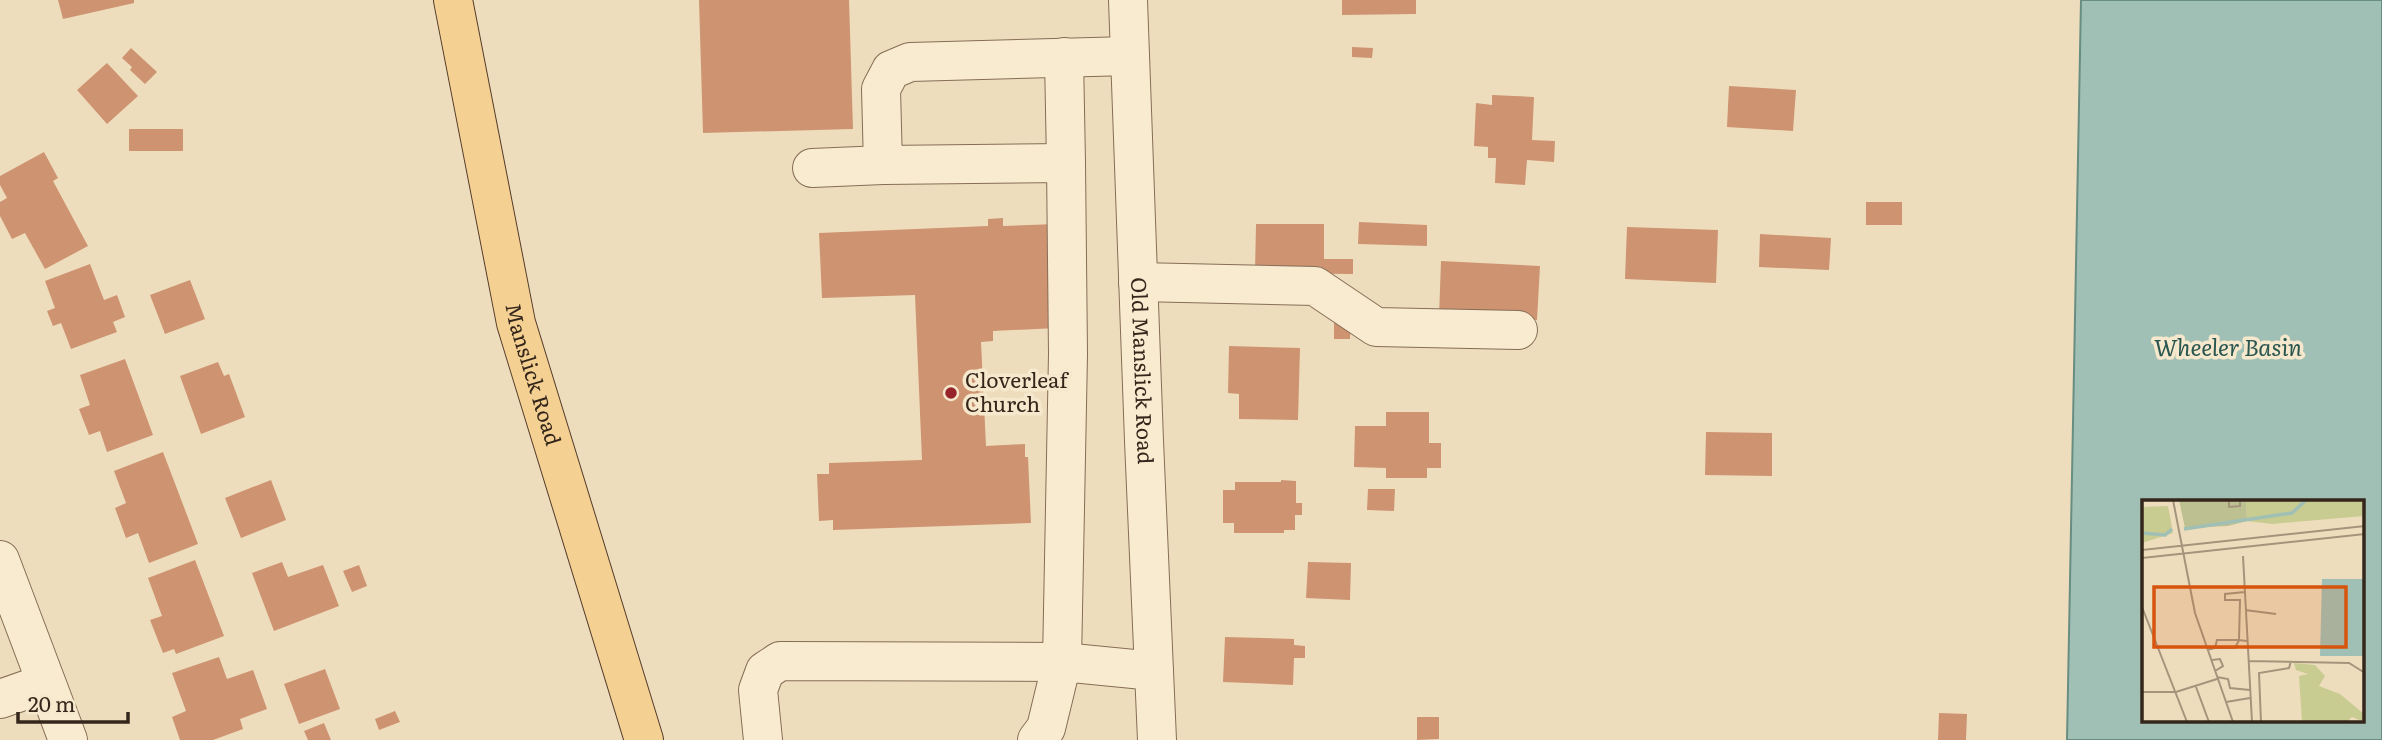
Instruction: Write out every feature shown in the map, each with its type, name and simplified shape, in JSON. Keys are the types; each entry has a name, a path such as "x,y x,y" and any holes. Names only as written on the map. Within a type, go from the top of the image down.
{"main road":[{"name":"Manslick Road","path":"453,0 516,323 644,740"}],"street":[{"name":"Old Manslick Road","path":"1128,0 1157,740"},
{"path":"883,165 881,89 891,70 911,62 1130,55"},
{"path":"1037,740 1046,728 1062,662 1068,354 1064,57"},
{"path":"812,168 1066,163"},
{"path":"1138,282 1315,286 1376,327 1518,330"},
{"path":"0,560 68,740"},
{"path":"763,740 758,690 765,671 780,662 1062,662 1154,671"},
{"path":"0,699 46,683"}],"water":[{"name":"Wheeler Basin","path":"2081,0 2382,0 2382,740 2067,740"}],"building":[{"path":"58,0 134,0 134,3 63,19"},
{"path":"699,0 849,0 853,129 703,133"},
{"path":"1342,0 1416,0 1416,14 1342,15"},
{"path":"1352,47 1373,48 1372,58 1352,57"},
{"path":"131,48 157,72 145,84 122,58"},
{"path":"107,63 138,96 107,124 77,90"},
{"path":"1729,86 1796,90 1793,131 1727,127"},
{"path":"1492,95 1534,97 1532,140 1555,141 1554,162 1527,160 1525,185 1495,183 1496,158 1488,158 1488,147 1474,146 1476,103 1492,105"},
{"path":"129,129 183,129 183,151 129,151"},
{"path":"44,152 58,178 53,181 88,246 45,269 25,233 12,239 0,216 0,202 7,198 0,185 0,176"},
{"path":"1866,202 1902,202 1902,225 1866,225"},
{"name":"Cloverleaf Church","path":"1003,218 1003,226 1056,224 1057,328 993,331 993,341 981,342 986,446 1025,444 1031,523 833,530 833,520 819,521 817,474 829,474 829,463 922,460 915,295 822,298 819,233 988,226 988,219"},
{"path":"1359,222 1427,225 1427,246 1358,244"},
{"path":"1256,224 1324,224 1324,259 1353,259 1353,274 1255,273"},
{"path":"1627,227 1718,230 1716,283 1625,279"},
{"path":"1760,234 1831,238 1829,270 1759,267"},
{"path":"1441,261 1540,266 1537,320 1439,317"},
{"path":"90,264 104,300 117,295 125,317 113,322 117,332 71,349 61,323 53,326 47,311 55,308 45,281"},
{"path":"190,280 205,319 165,334 150,295"},
{"path":"1334,316 1351,317 1350,339 1334,339"},
{"path":"1229,346 1300,348 1298,420 1239,419 1239,394 1228,393"},
{"path":"125,359 153,435 107,452 100,431 89,435 79,409 90,405 80,375"},
{"path":"218,362 224,376 229,374 245,417 201,434 180,376"},
{"path":"1386,412 1429,412 1429,443 1441,443 1441,468 1427,468 1427,478 1386,478 1386,468 1354,467 1355,426 1386,426"},
{"path":"1706,432 1772,433 1772,476 1705,475"},
{"path":"163,452 198,544 149,563 138,533 126,538 115,508 126,503 114,471"},
{"path":"271,480 286,520 241,538 225,498"},
{"path":"1296,481 1296,503 1302,503 1302,515 1295,515 1295,530 1284,530 1284,533 1234,533 1234,523 1223,523 1223,490 1235,490 1235,482"},
{"path":"1368,489 1395,489 1394,511 1367,510"},
{"path":"195,560 224,636 176,654 174,649 163,653 150,620 162,616 148,578"},
{"path":"282,562 288,577 323,565 339,606 274,631 252,573"},
{"path":"1308,562 1351,563 1350,600 1306,598"},
{"path":"359,565 367,586 352,592 343,571"},
{"path":"1225,637 1294,639 1294,645 1305,646 1305,658 1294,658 1293,685 1223,682"},
{"path":"219,657 227,679 253,670 267,709 240,719 243,729 213,740 180,740 172,717 186,711 172,673"},
{"path":"325,669 340,709 299,724 284,684"},
{"path":"395,711 400,722 379,730 375,719"},
{"path":"1939,713 1967,714 1966,740 1938,740"},
{"path":"1417,717 1439,717 1439,739 1417,740"},
{"path":"324,723 331,740 308,740 304,731"}],"place":[{"name":"Cloverleaf Church","path":"951,393"}]}
